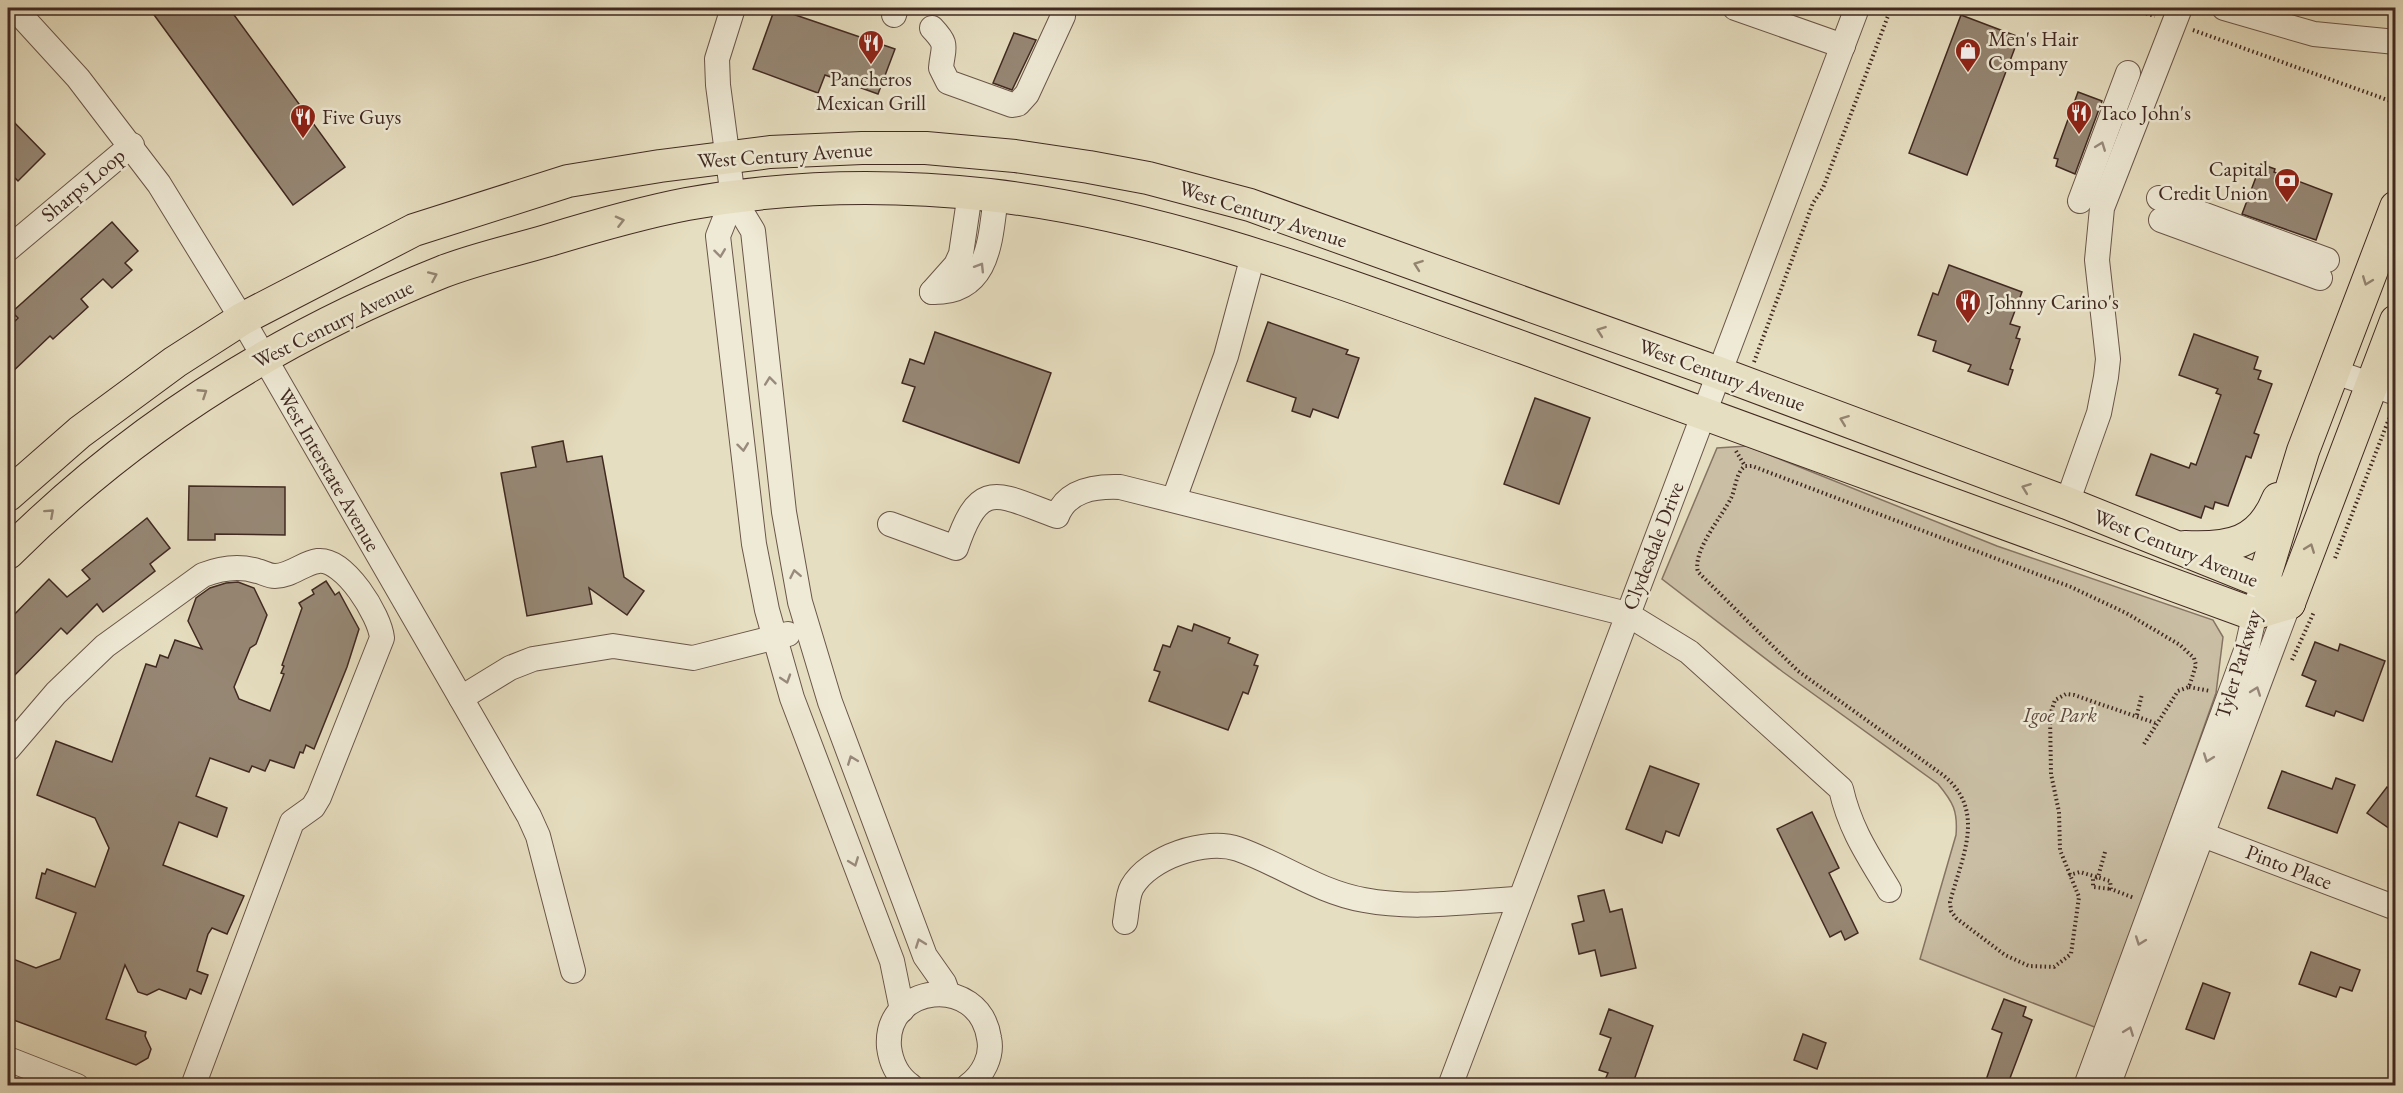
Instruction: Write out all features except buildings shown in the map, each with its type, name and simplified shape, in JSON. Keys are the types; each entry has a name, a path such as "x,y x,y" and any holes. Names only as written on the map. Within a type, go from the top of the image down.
{"main road":[{"name":"West Century Avenue","path":"8,495 118,403 242,319 414,230 568,181 728,156 830,148 926,148 1015,156 1128,174 1250,205 1719,373 2067,503 2179,547 2204,561 2264,582 2289,603"},
{"name":"West Century Avenue","path":"8,553 55,507 118,453 166,418 262,356 445,271 618,221 683,205 734,198 851,189 983,195 1113,217 1254,252 1704,412 2253,614 2289,603"},
{"name":"Tyler Parkway","path":"2264,582 2299,471 2303,451 2396,207"},
{"name":"Tyler Parkway","path":"2289,603 2384,389 2396,321"},
{"path":"2179,547 2223,546 2238,543 2254,533 2268,520 2290,469 2303,451"}],"street":[{"path":"733,8 717,59 728,156 734,198 753,231 784,512 807,628 830,702 925,956 944,983 948,994"},
{"path":"1735,8 1772,14 1843,46"},
{"name":"Clydesdale Drive","path":"1450,1086 1857,8"},
{"path":"2224,8 2314,34 2396,42"},
{"name":"West Interstate Avenue","path":"24,11 132,145 159,184 242,319 529,816 538,836 573,971"},
{"path":"2067,503 2099,412 2106,377 2108,359 2097,260 2102,208 2177,15"},
{"path":"932,28 942,39 946,50 941,68 948,82 1012,105 1018,104 1027,94 1063,16"},
{"path":"2080,201 2128,73"},
{"name":"Sharps Loop","path":"8,249 132,145"},
{"path":"734,198 718,236 754,544 774,638 800,719 892,961 902,1010"},
{"path":"2160,209 2323,269"},
{"path":"1174,499 1226,356 1254,252"},
{"path":"2332,371 2384,389"},
{"path":"890,524 956,548 970,511 992,497 1008,498 1057,516 1061,505 1069,498 1098,488 1130,489 1627,614 1689,652 1841,789 1848,819 1855,836 1889,890"},
{"path":"8,749 56,693 105,646 203,575 216,570 243,567 271,576 283,576 319,561 333,565 348,574 381,626 382,638 319,797 313,807 292,822 193,1086"},
{"name":"Tyler Parkway","path":"2108,1086 2192,831 2247,648 2253,614 2264,582"},
{"name":"Tyler Parkway","path":"2086,1086 2289,603"},
{"path":"461,698 510,668 533,659 613,646 693,658 807,628"},
{"name":"Pinto Place","path":"2192,831 2396,908"},
{"path":"1125,922 1132,887 1157,862 1191,846 1236,848 1315,885 1363,900 1422,907 1519,899"},
{"path":"911,1086 897,1071 890,1056 889,1040 893,1023 902,1010 915,999 931,994 948,994 964,999 977,1010 986,1024 990,1040 989,1057 982,1072 970,1085"},
{"path":"8,1059 77,1086"}],"path":[{"path":"1753,386 1759,370 1755,366 1754,359 1813,203 1823,188 1891,8"},
{"path":"2129,8 2177,15 2396,103"},
{"path":"2389,420 2396,421"},
{"path":"1739,425 1733,444 1745,466"},
{"path":"2155,723 2074,695 2060,697 2051,707 2051,782 2059,812 2060,856 2079,897 2072,950 2068,958 2054,967 2029,966 2011,958 1953,915 1950,902 1969,825 1969,810 1960,792 1943,775 1798,671 1698,572 1697,564 1701,551 1731,497 1740,471 1745,466 1752,466 2072,587 2127,613 2181,645 2194,658 2195,671 2189,687"},
{"path":"2144,744 2155,723 2178,691 2189,687 2213,692"},
{"path":"2137,715 2142,694"},
{"path":"2105,852 2098,877 2093,879 2093,887 2111,889 2135,898"},
{"path":"2069,875 2076,871 2098,877 2110,881 2111,889"}],"green space":[{"name":"Igoe Park","path":"1747,446 1997,546 2213,620 2223,637 2216,693 2097,1028 1920,959 1956,835 1955,813 1947,796 1938,784 1783,672 1662,579 1717,448"}],"place":[{"name":"Pancheros Mexican Grill","path":"871,66"},
{"name":"Men's Hair Company","path":"1968,74"},
{"name":"Taco John's","path":"2079,136"},
{"name":"Five Guys","path":"303,140"},
{"name":"Capital Credit Union","path":"2287,204"},
{"name":"Johnny Carino's","path":"1968,325"}]}
